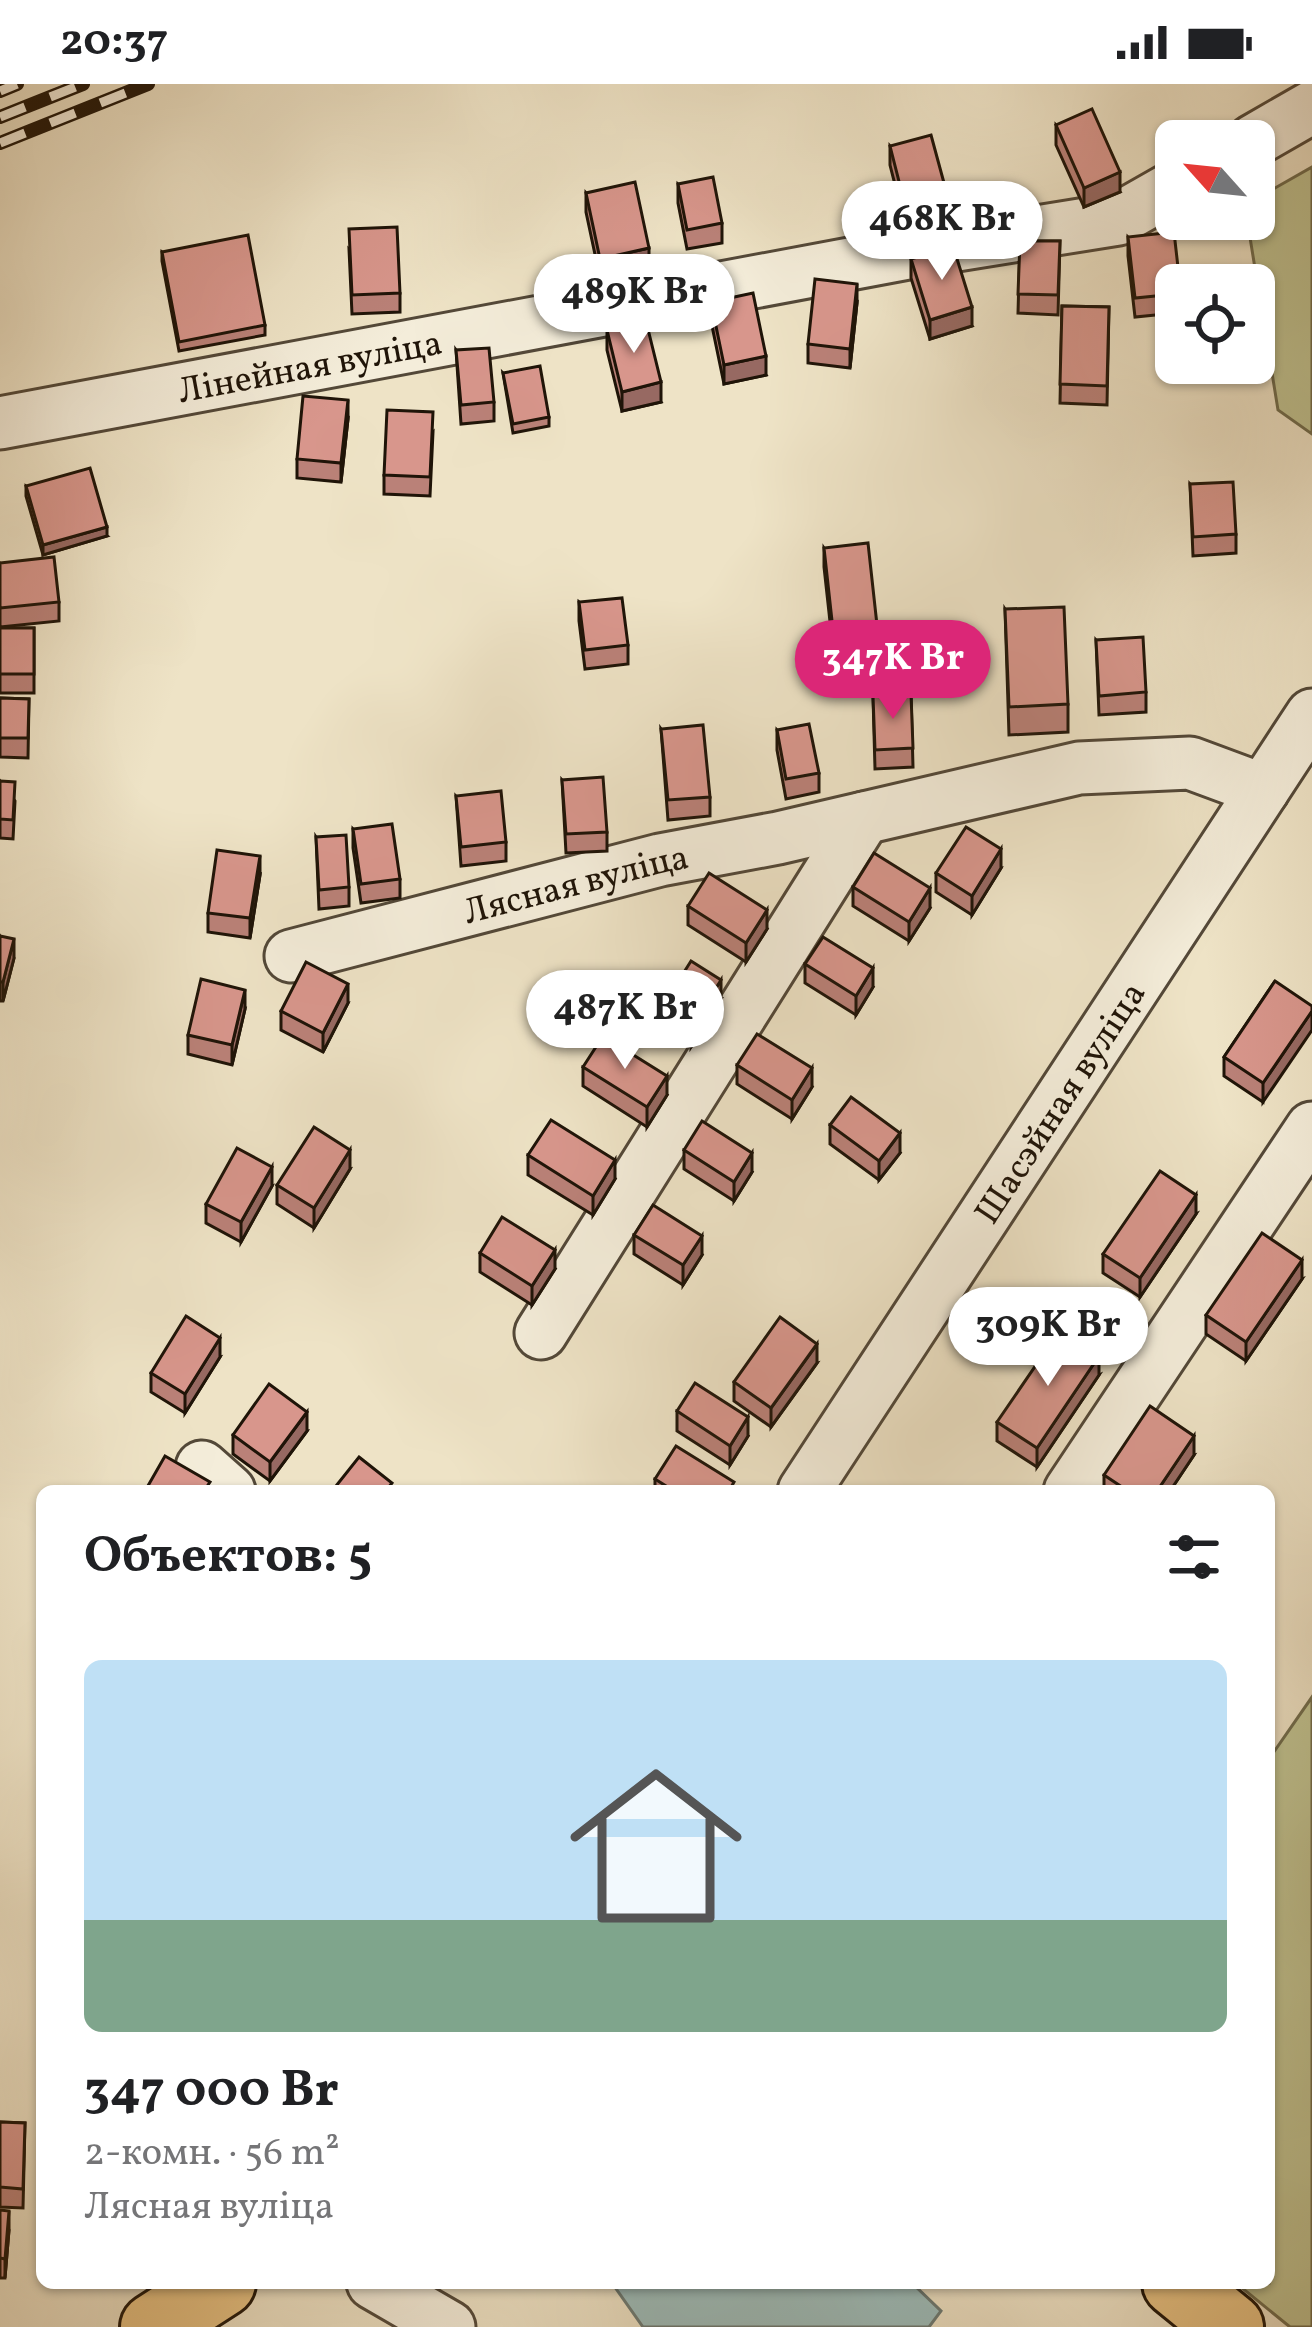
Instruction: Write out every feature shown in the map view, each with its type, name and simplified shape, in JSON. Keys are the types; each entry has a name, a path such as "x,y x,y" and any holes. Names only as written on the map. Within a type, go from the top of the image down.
{"main road":[{"path":"154,2327 213,2289"},
{"path":"1183,2289 1230,2327"}],"street":[{"path":"1275,128 1312,106"},
{"name":"Лінейная вуліца","path":"0,423 919,251 1118,219 1155,198"},
{"name":"Шасэйная вуліца","path":"808,1485 1312,715"},
{"name":"Лясная вуліца","path":"291,956 660,860 1079,768 1190,764 1263,790"},
{"path":"541,1333 865,818"},
{"path":"1074,1485 1312,1128"},
{"path":"383,2289 449,2327"}],"green space":[{"path":"1312,167 1312,434 1278,410 1274,384 1275,264 1254,264 1250,240 1275,240 1275,188"},
{"path":"1312,1697 1312,2327 1290,2327 1243,2289 1275,2289 1275,1750"}],"water":[{"path":"616,2289 918,2289 941,2311 929,2327 643,2327"}],"building":[{"path":"1092,109 1120,172 1084,188 1056,125"},
{"path":"931,135 947,194 905,205 890,146"},
{"path":"713,177 722,223 687,230 678,184"},
{"path":"635,182 649,248 600,259 586,193"},
{"path":"397,227 400,293 352,295 349,229"},
{"path":"1155,234 1155,240 1175,240 1178,264 1155,264 1155,296 1135,298 1128,237"},
{"path":"248,235 265,325 179,342 162,252"},
{"path":"1020,241 1060,241 1058,295 1018,294"},
{"path":"953,246 972,307 930,320 911,259"},
{"path":"815,279 857,284 850,349 808,344"},
{"path":"753,293 766,356 724,365 711,302"},
{"path":"1062,306 1109,307 1107,386 1060,384"},
{"path":"646,321 661,382 622,392 607,330"},
{"path":"489,348 494,402 461,405 456,350"},
{"path":"540,366 549,417 513,424 503,373"},
{"path":"303,396 348,400 341,463 297,459"},
{"path":"387,410 433,412 430,477 384,475"},
{"path":"90,468 107,527 43,545 26,486"},
{"path":"1233,482 1236,534 1193,537 1190,484"},
{"path":"868,543 877,625 833,630 824,548"},
{"path":"54,557 59,602 0,608 0,563"},
{"path":"622,598 628,645 585,650 579,602"},
{"path":"1064,607 1068,704 1009,707 1005,609"},
{"path":"0,628 34,628 34,674 0,674"},
{"path":"1143,637 1146,692 1099,696 1096,640"},
{"path":"911,694 913,748 875,750 873,696"},
{"path":"0,698 29,699 28,738 0,738"},
{"path":"809,724 819,773 786,779 777,730"},
{"path":"703,725 710,797 668,800 661,729"},
{"path":"603,777 607,832 566,834 562,780"},
{"path":"0,781 15,782 13,820 0,819"},
{"path":"501,791 506,842 461,847 456,796"},
{"path":"392,824 400,879 361,884 353,829"},
{"path":"966,827 1001,849 972,896 936,873"},
{"path":"346,835 349,887 319,890 316,837"},
{"path":"217,850 260,856 250,918 208,913"},
{"path":"874,853 930,888 909,922 853,887"},
{"path":"709,873 767,910 746,943 688,906"},
{"path":"0,936 14,939 3,982 0,982"},
{"path":"823,937 873,968 856,996 805,964"},
{"path":"691,961 721,980 691,1028 661,1009"},
{"path":"306,962 348,984 323,1033 281,1011"},
{"path":"201,979 245,990 232,1045 188,1035"},
{"path":"1275,981 1312,1006 1312,1011 1263,1083 1224,1057"},
{"path":"757,1034 812,1068 792,1100 737,1065"},
{"path":"603,1036 667,1076 647,1107 583,1067"},
{"path":"851,1097 900,1133 879,1161 830,1125"},
{"path":"551,1120 615,1160 593,1196 528,1155"},
{"path":"702,1121 752,1153 734,1182 684,1150"},
{"path":"314,1127 350,1150 314,1208 277,1185"},
{"path":"237,1148 272,1167 241,1222 206,1204"},
{"path":"1160,1171 1196,1195 1140,1278 1103,1254"},
{"path":"653,1205 702,1236 683,1265 634,1235"},
{"path":"502,1217 555,1250 532,1286 480,1253"},
{"path":"1262,1233 1302,1260 1246,1342 1206,1315"},
{"path":"186,1316 220,1338 185,1394 151,1373"},
{"path":"780,1317 817,1344 771,1408 734,1382"},
{"path":"1060,1330 1099,1356 1037,1448 997,1422"},
{"path":"695,1383 748,1417 730,1446 677,1411"},
{"path":"269,1384 307,1412 270,1462 233,1435"},
{"path":"1150,1406 1194,1436 1161,1485 1119,1485 1104,1475"},
{"path":"676,1446 734,1482 664,1485 655,1479"},
{"path":"165,1456 210,1482 208,1485 148,1485"},
{"path":"359,1457 392,1483 390,1485 337,1485"},
{"path":"0,2122 25,2123 23,2189 0,2187"},
{"path":"0,2210 9,2211 5,2259 0,2258"}],"railway":[{"path":"0,91 17,84"},
{"path":"0,117 83,84"},
{"path":"0,143 148,84"}]}
